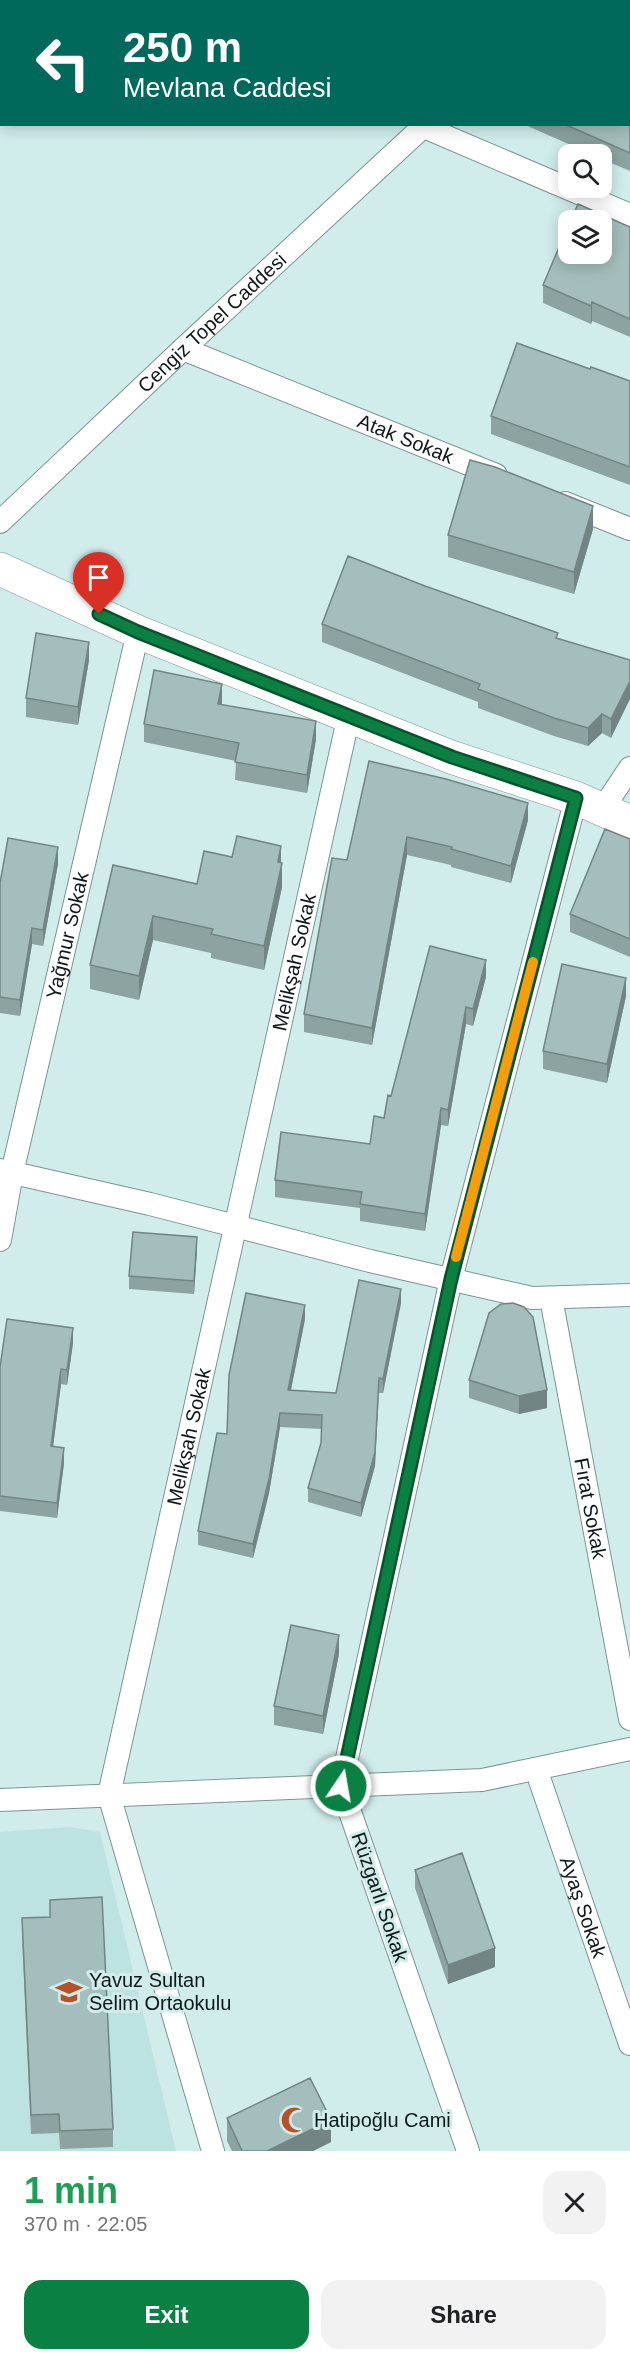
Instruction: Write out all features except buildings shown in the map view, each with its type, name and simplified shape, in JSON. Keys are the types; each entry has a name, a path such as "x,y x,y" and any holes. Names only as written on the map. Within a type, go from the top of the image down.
{"street":[{"path":"425,126 630,215"},
{"name":"Cengiz Topel Caddesi","path":"0,522 183,349 425,126"},
{"name":"Atak Sokak","path":"183,349 521,485"},
{"path":"543,494 630,529"},
{"path":"0,569 138,632 452,757 602,810"},
{"name":"Yağmur Sokak","path":"0,1240 6,1172 138,632"},
{"name":"Melikşah Sokak","path":"213,2151 109,1795 349,715"},
{"path":"341,1786 451,1279 602,810 630,768"},
{"path":"6,1172 150,1203 532,1298 630,1295"},
{"name":"Fırat Sokak","path":"551,1298 630,1719"},
{"path":"0,1800 482,1780 630,1749"},
{"name":"Ayaş Sokak","path":"536,1769 630,2044"},
{"name":"Rüzgarlı Sokak","path":"341,1786 468,2151"}],"shaded area":[{"name":"Yavuz Sultan Selim Ortaokulu","path":"70,1827 100,1832 176,2151 0,2151 0,1832"}],"slow traffic":[{"path":"456,1257 533,962"}],"place":[{"name":"Yavuz Sultan Selim Ortaokulu","path":"69,1992"},
{"name":"Hatipoğlu Cami","path":"294,2120"}],"route":[{"path":"99,614 138,632 452,757 576,798 451,1279 341,1786"}]}
